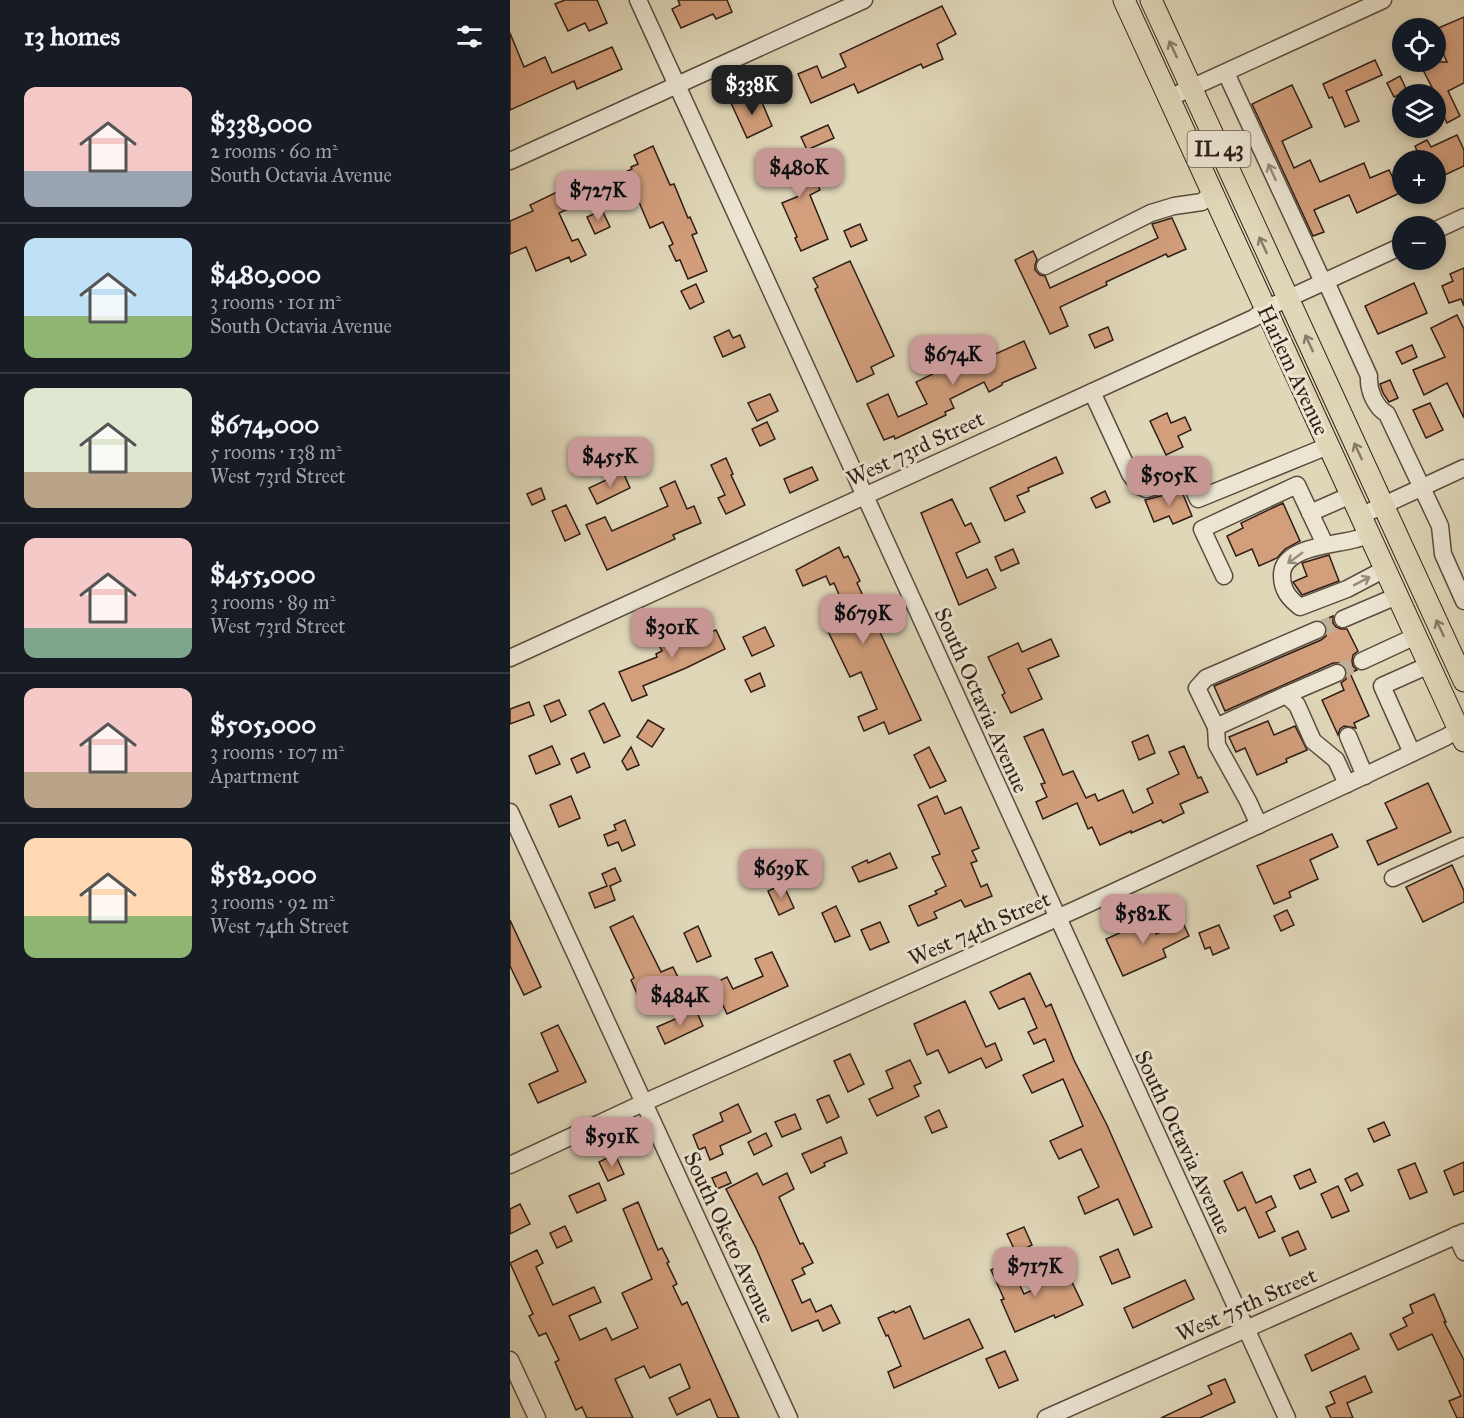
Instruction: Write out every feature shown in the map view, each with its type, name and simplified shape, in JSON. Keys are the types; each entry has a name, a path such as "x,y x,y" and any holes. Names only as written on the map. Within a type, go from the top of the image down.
{"main road":[{"name":"Harlem Avenue","path":"1124,0 1397,596 1462,732"},
{"name":"Harlem Avenue","path":"1151,0 1464,681"}],"street":[{"name":"South Octavia Avenue","path":"638,0 1287,1418"},
{"path":"510,161 864,0"},
{"path":"1168,98 1383,0"},
{"path":"1226,73 1369,376 1368,385 1379,409 1387,414 1440,526 1443,554 1464,601"},
{"path":"1045,266 1151,213 1174,206 1202,202 1212,193"},
{"path":"1446,225 1464,217"},
{"name":"West 73rd Street","path":"510,658 1254,318 1265,309 1392,251"},
{"path":"1092,392 1130,474 1139,486 1146,489 1175,481 1190,482 1198,499 1329,446"},
{"path":"1385,570 1347,589 1300,606 1288,598 1282,583 1281,572 1291,558 1316,546 1355,540 1383,505 1464,468"},
{"path":"1224,576 1202,529 1297,485 1322,538"},
{"path":"1310,513 1351,495"},
{"path":"1343,619 1397,596"},
{"path":"1258,825 1248,801 1217,745 1216,728 1197,688 1206,678 1317,630"},
{"path":"1362,661 1416,636"},
{"path":"1412,753 1382,686 1429,665"},
{"path":"1216,728 1337,673"},
{"path":"1286,695 1298,705 1313,741 1336,760 1347,784"},
{"name":"West 74th Street","path":"510,1165 1462,732"},
{"path":"1348,736 1365,776"},
{"name":"South Oketo Avenue","path":"510,812 789,1418"},
{"path":"1393,878 1464,846"},
{"path":"1460,1234 1464,1252"},
{"name":"West 75th Street","path":"1046,1418 1460,1234"},
{"path":"510,1360 537,1418"}],"building":[{"path":"565,0 597,0 607,23 589,31 585,23 568,31 555,4"},
{"path":"678,0 727,0 732,12 716,19 713,14 681,28 672,9 680,5"},
{"path":"942,6 956,34 937,44 943,59 923,68 921,64 858,93 854,84 811,103 798,74 817,66 822,78 846,67 840,54"},
{"path":"1464,17 1464,83 1448,91 1460,116 1447,123 1446,84 1430,84 1424,72 1446,72 1446,25"},
{"path":"510,33 524,67 545,57 552,73 612,47 622,69 577,89 574,81 510,110"},
{"path":"1375,60 1382,75 1346,91 1359,121 1345,127 1332,97 1329,98 1323,84"},
{"path":"1400,76 1404,84 1392,84 1392,93 1387,83"},
{"path":"1292,85 1312,127 1282,141 1294,168 1310,160 1320,182 1364,163 1370,178 1389,170 1392,176 1392,197 1357,213 1349,195 1314,210 1324,232 1313,236 1252,104"},
{"path":"748,96 751,104 761,100 772,126 747,138 731,103"},
{"path":"828,125 834,138 807,150 801,137"},
{"path":"1457,135 1464,150 1464,166 1446,174 1446,150 1417,150 1415,146 1427,140 1431,147"},
{"path":"653,146 670,185 674,184 697,233 692,235 707,271 688,279 680,260 676,261 669,246 673,244 663,222 650,228 633,188 617,196 610,179 632,169 631,167 638,164 634,155"},
{"path":"782,150 787,160 800,154 810,178 814,176 820,190 810,195 828,239 801,251 782,203 799,196 789,175 772,182 762,159"},
{"path":"582,180 590,199 559,213 572,241 578,239 586,255 571,262 569,257 536,271 526,247 510,254 510,221 533,211 530,205"},
{"path":"602,210 610,227 595,234 587,217"},
{"path":"1172,218 1186,249 1168,257 1166,254 1060,307 1068,326 1050,334 1015,260 1033,251 1037,259 1035,270 1045,276 1050,288 1158,238 1152,224"},
{"path":"860,224 867,240 851,247 844,231"},
{"path":"850,261 894,356 871,367 874,374 857,382 815,289 818,287 813,278"},
{"path":"1464,268 1464,306 1461,299 1449,303 1442,286 1453,281 1450,274"},
{"path":"1414,283 1427,313 1378,334 1365,306"},
{"path":"696,284 704,302 690,309 681,291"},
{"path":"1457,315 1464,329 1464,418 1447,383 1424,395 1413,370 1445,357 1431,328"},
{"path":"1108,327 1113,340 1095,348 1089,335"},
{"path":"729,330 733,338 740,335 745,347 723,357 714,337"},
{"path":"981,341 989,357 1024,341 1036,368 1002,383 989,392 984,382 950,399 954,408 945,412 946,415 895,439 894,436 884,440 867,404 888,394 898,417 927,404 916,382 949,366 946,358"},
{"path":"1412,345 1417,357 1402,364 1396,352"},
{"path":"1390,380 1398,398 1389,402 1380,384"},
{"path":"770,394 778,411 757,421 748,403"},
{"path":"1430,403 1443,430 1426,438 1413,410"},
{"path":"1167,413 1171,423 1185,417 1191,430 1178,436 1183,447 1166,455 1150,421"},
{"path":"767,422 775,439 760,446 752,429"},
{"path":"1056,457 1063,473 1028,488 1029,491 1017,496 1025,512 1005,521 990,488"},
{"path":"726,458 745,505 726,514 718,498 725,495 711,465"},
{"path":"812,467 818,480 790,493 784,479"},
{"path":"623,472 630,488 597,504 589,488"},
{"path":"675,481 687,509 694,506 701,523 673,535 675,539 607,570 586,525 605,517 612,531 668,506 660,488"},
{"path":"541,488 545,499 532,505 527,494"},
{"path":"1105,491 1110,502 1096,508 1091,498"},
{"path":"1182,492 1192,516 1173,524 1169,516 1154,522 1145,500"},
{"path":"952,499 965,526 971,523 980,542 956,553 967,578 987,569 996,588 959,605 921,513"},
{"path":"1283,503 1300,541 1285,549 1277,558 1259,566 1252,549 1236,556 1227,536 1243,528 1241,523"},
{"path":"566,505 580,534 565,541 552,511"},
{"path":"839,547 844,558 848,556 860,581 857,583 921,720 889,734 884,722 864,731 858,717 877,709 861,672 850,677 825,625 842,618 841,613 846,611 834,583 830,585 826,576 803,586 796,570"},
{"path":"1013,549 1019,563 1001,571 995,557"},
{"path":"1329,555 1339,581 1302,595 1293,582 1307,576 1302,563"},
{"path":"1333,616 1333,623 1336,627 1347,629 1358,651 1353,655 1352,661 1357,670 1350,673 1369,716 1354,723 1356,728 1344,726 1338,735 1322,700 1344,690 1341,683 1346,679 1347,669 1339,663 1333,663 1225,711 1214,686 1321,640 1326,636 1327,631 1322,621"},
{"path":"694,624 699,634 716,630 725,649 643,686 647,695 632,701 619,672 657,657 656,654 662,651 657,641"},
{"path":"765,627 774,646 752,656 743,637"},
{"path":"1051,639 1059,656 1028,669 1042,699 1011,713 1002,695 1005,693 988,657 1018,643 1022,652"},
{"path":"760,673 765,686 751,692 745,680"},
{"path":"559,700 566,715 551,722 544,706"},
{"path":"529,702 534,715 510,724 510,709"},
{"path":"604,703 620,736 604,743 589,711"},
{"path":"648,720 664,729 652,747 637,737"},
{"path":"1268,721 1274,735 1295,726 1307,750 1257,775 1245,748 1236,752 1229,737"},
{"path":"1043,729 1063,775 1073,771 1086,798 1095,794 1098,801 1123,790 1133,813 1153,803 1147,789 1179,774 1169,752 1184,746 1198,778 1201,777 1208,792 1180,804 1184,813 1163,823 1161,820 1131,833 1131,831 1100,845 1092,827 1088,829 1077,803 1043,819 1036,802 1047,797 1041,784 1045,783 1024,737"},
{"path":"1148,735 1155,753 1139,760 1132,742"},
{"path":"552,746 560,764 536,774 529,756"},
{"path":"631,747 639,765 627,770 622,761"},
{"path":"929,747 946,781 930,788 914,755"},
{"path":"584,753 590,767 577,773 571,759"},
{"path":"1428,783 1451,832 1378,865 1367,841 1397,828 1385,803"},
{"path":"571,796 580,818 559,827 550,805"},
{"path":"937,796 945,814 961,807 979,848 972,851 977,861 971,863 981,887 987,884 992,896 965,907 961,900 934,912 937,918 918,926 909,906 937,894 935,891 946,886 932,857 940,854 918,805"},
{"path":"625,820 635,845 622,851 618,842 608,846 604,835 616,830 614,825"},
{"path":"1332,834 1338,847 1310,860 1318,879 1289,892 1291,897 1274,904 1257,866"},
{"path":"890,853 897,868 859,882 852,867"},
{"path":"1452,865 1464,891 1464,902 1423,922 1406,887"},
{"path":"615,868 621,881 610,886 615,900 595,908 589,893 607,886 602,874"},
{"path":"783,884 794,908 779,915 768,891"},
{"path":"836,906 850,936 835,942 822,913"},
{"path":"1287,910 1294,925 1281,931 1274,916"},
{"path":"633,916 661,972 673,967 683,988 643,1007 631,980 634,978 610,927"},
{"path":"1150,919 1156,934 1183,923 1189,936 1163,949 1166,957 1123,976 1106,939"},
{"path":"510,920 541,987 524,995 510,966"},
{"path":"880,922 889,942 870,950 861,930"},
{"path":"1219,925 1229,948 1213,955 1210,947 1205,949 1199,933"},
{"path":"698,926 711,956 697,962 684,933"},
{"path":"772,952 788,986 727,1014 713,984 727,977 733,989 763,976 755,959"},
{"path":"1030,973 1046,1007 1051,1004 1074,1060 1107,1125 1152,1227 1134,1235 1118,1199 1085,1214 1078,1197 1099,1187 1081,1149 1059,1159 1050,1141 1083,1126 1063,1079 1032,1093 1023,1075 1054,1061 1045,1039 1034,1044 1028,1032 1037,1028 1024,998 999,1009 990,992"},
{"path":"965,1001 986,1047 995,1043 1002,1060 986,1068 981,1058 949,1073 938,1050 927,1055 914,1024"},
{"path":"696,1010 703,1026 665,1044 657,1027"},
{"path":"558,1025 586,1082 538,1103 529,1084 558,1071 541,1033"},
{"path":"850,1054 864,1084 848,1092 834,1061"},
{"path":"910,1060 921,1083 914,1086 919,1096 877,1116 869,1099 893,1088 886,1071"},
{"path":"829,1095 839,1117 827,1123 817,1100"},
{"path":"738,1104 751,1132 720,1146 723,1154 710,1160 705,1147 699,1150 693,1135 723,1121 720,1113"},
{"path":"939,1110 947,1127 932,1133 925,1117"},
{"path":"795,1114 801,1129 782,1137 775,1122"},
{"path":"1384,1122 1390,1135 1374,1142 1368,1129"},
{"path":"766,1133 772,1146 754,1155 748,1142"},
{"path":"841,1137 847,1153 824,1163 825,1166 811,1173 802,1154"},
{"path":"615,1154 624,1174 608,1181 599,1162"},
{"path":"1464,1162 1464,1191 1454,1195 1444,1171"},
{"path":"1415,1163 1427,1192 1410,1199 1398,1170"},
{"path":"1310,1169 1316,1182 1300,1189 1294,1176"},
{"path":"726,1172 731,1183 717,1189 712,1178"},
{"path":"1242,1172 1256,1203 1271,1196 1276,1207 1266,1212 1275,1231 1259,1238 1245,1207 1238,1211 1224,1181"},
{"path":"757,1173 763,1185 787,1173 794,1189 779,1197 800,1244 803,1243 813,1263 802,1268 805,1274 792,1280 802,1303 810,1299 816,1312 831,1305 840,1323 823,1331 818,1320 792,1331 756,1248 726,1189"},
{"path":"1357,1173 1363,1185 1351,1191 1345,1179"},
{"path":"599,1183 606,1200 577,1213 569,1196"},
{"path":"1338,1186 1349,1211 1332,1218 1321,1194"},
{"path":"638,1202 658,1250 662,1248 669,1262 667,1263 677,1284 673,1286 682,1305 687,1302 739,1418 718,1418 710,1399 677,1415 669,1398 690,1388 680,1364 650,1378 644,1366 615,1379 633,1418 587,1418 582,1407 576,1410 555,1362 559,1360 546,1333 539,1336 529,1316 533,1314 510,1263 537,1250 543,1263 536,1267 553,1305 594,1287 601,1302 569,1316 580,1340 606,1328 612,1340 638,1328 622,1293 652,1279 623,1209"},
{"path":"520,1204 530,1224 510,1234 510,1209"},
{"path":"565,1226 572,1241 557,1248 550,1233"},
{"path":"1024,1227 1032,1245 1016,1253 1007,1234"},
{"path":"1298,1231 1306,1249 1290,1256 1282,1238"},
{"path":"1118,1249 1130,1277 1112,1284 1100,1257"},
{"path":"1009,1262 1024,1294 1068,1274 1083,1305 1015,1332 991,1270"},
{"path":"1185,1280 1194,1299 1133,1328 1124,1308"},
{"path":"1434,1294 1446,1322 1444,1322 1464,1360 1464,1418 1457,1418 1449,1401 1461,1396 1432,1334 1398,1350 1390,1334 1407,1326 1403,1318 1413,1313 1410,1305"},
{"path":"910,1306 924,1339 969,1319 983,1348 894,1388 888,1372 901,1366 878,1318"},
{"path":"1351,1333 1359,1349 1312,1371 1305,1355"},
{"path":"1005,1351 1018,1380 999,1388 986,1359"},
{"path":"1365,1376 1372,1392 1347,1403 1353,1418 1331,1418 1326,1407 1335,1403 1330,1392"},
{"path":"1225,1379 1235,1402 1200,1418 1161,1418 1212,1394 1208,1386"}],"tunnel":[{"path":"1317,630 1343,619"},
{"path":"1337,673 1362,661"}]}
